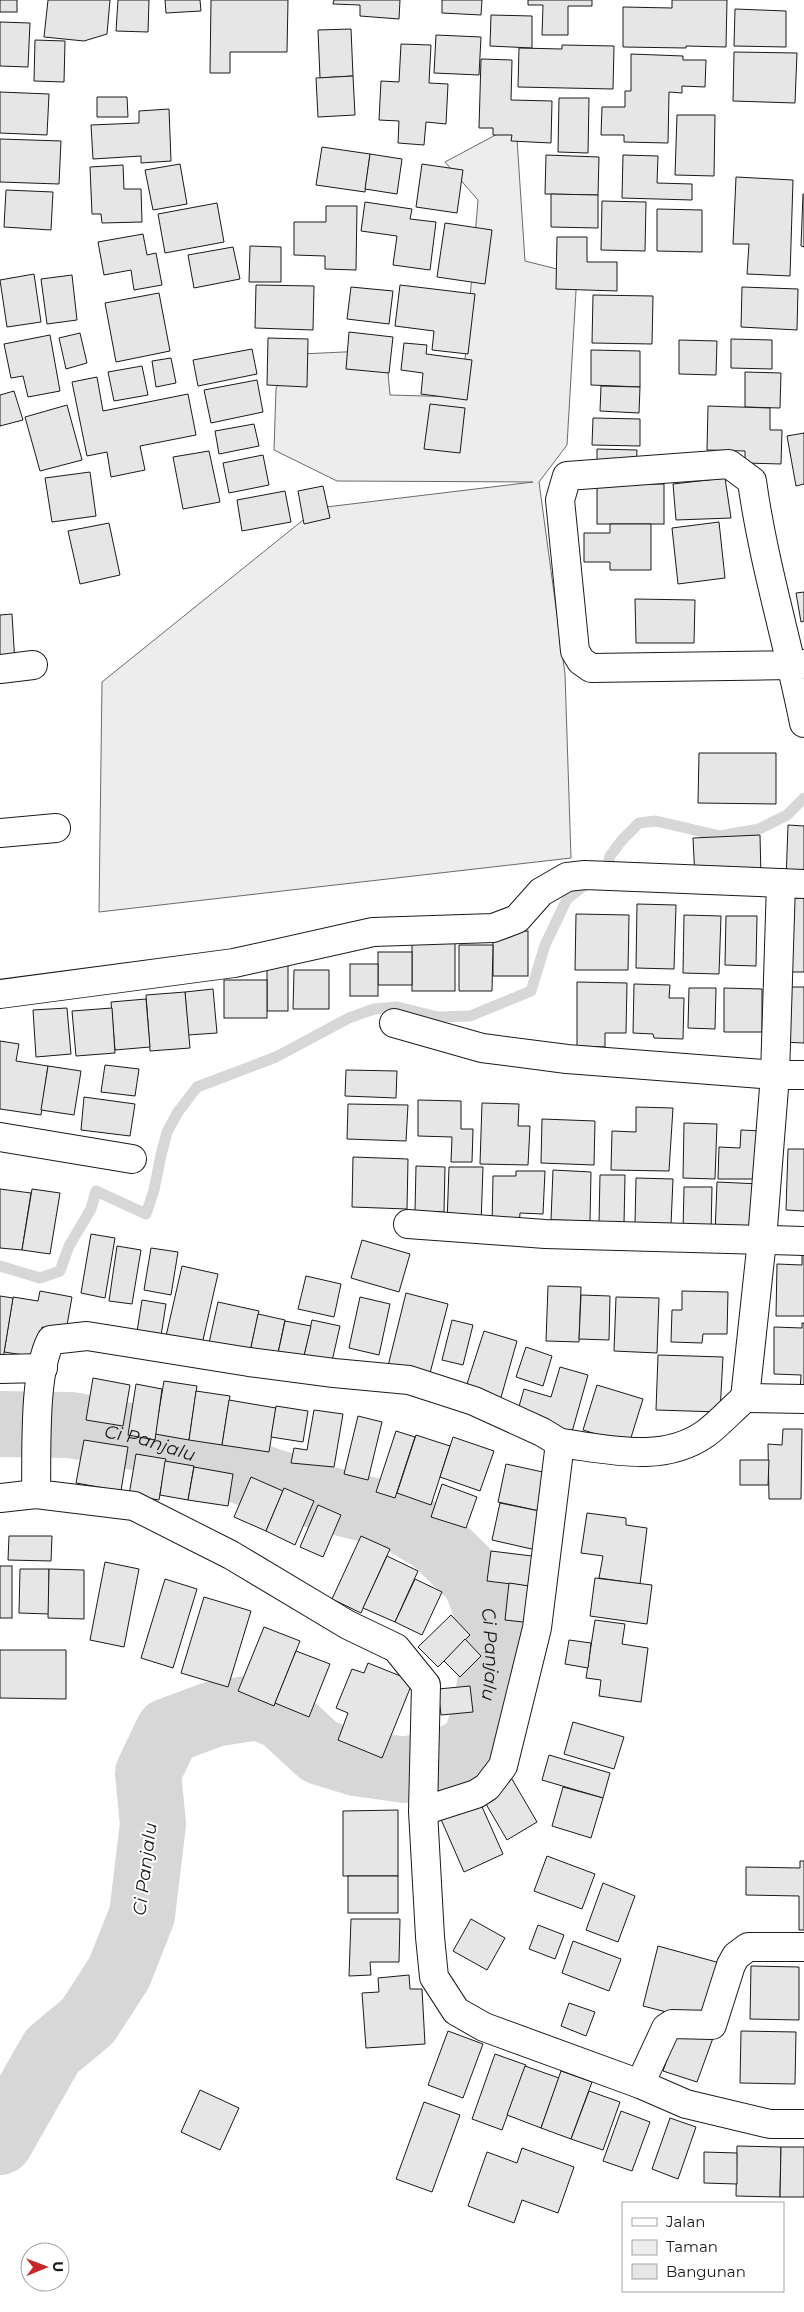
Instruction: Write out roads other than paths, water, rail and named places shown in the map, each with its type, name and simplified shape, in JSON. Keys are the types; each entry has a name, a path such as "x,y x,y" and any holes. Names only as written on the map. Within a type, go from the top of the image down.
{"street":[{"path":"798,664 591,668 581,661 575,651 561,528 560,500 567,476 729,464 741,471 752,481 757,518 798,664 804,723"},
{"path":"0,669 33,665"},
{"path":"0,833 56,828"},
{"path":"0,994 234,963 373,932 493,928 518,918 542,892 567,877 610,876 793,884 762,1240 745,1398 705,1434 680,1447 646,1454 560,1443 542,1432 474,1401 409,1380 268,1364 87,1336 54,1338 46,1350 41,1378 36,1494"},
{"path":"394,1023 482,1048 567,1059 775,1076 804,1075"},
{"path":"0,1137 132,1159"},
{"path":"408,1224 545,1234 804,1241"},
{"path":"0,1369 41,1378"},
{"path":"745,1398 804,1399"},
{"path":"423,1806 476,1794 487,1787 503,1766 536,1628 560,1443"},
{"path":"0,1498 36,1494 134,1506 231,1555 348,1625 396,1648 426,1685 423,1806 426,1888 434,1977 456,2011 484,2027 640,2084 686,2104 770,2124 804,2124"},
{"path":"640,2084 666,2028 672,2024 712,2025 731,1965 736,1956 748,1947 804,1948"}],"waterway":[{"path":"0,1266 40,1278 60,1271 69,1246 91,1209 96,1191 146,1214 154,1190 167,1132 178,1112 197,1087 276,1057 349,1018 374,1009 397,1007 438,1017 470,1016 531,991 545,945 567,899 607,868 610,856 622,840 639,823 656,821 720,836 759,829 787,815 804,798"},
{"name":"Ci Panjalu","path":"0,1424 71,1425 140,1438 326,1499 394,1516 433,1539 475,1580 489,1616 492,1667 486,1712 473,1747 453,1757 406,1770 356,1763 320,1752 282,1717 259,1707 214,1714 168,1731 148,1773 153,1824 142,1915 119,1973 88,2021 52,2051 0,2142"}]}
